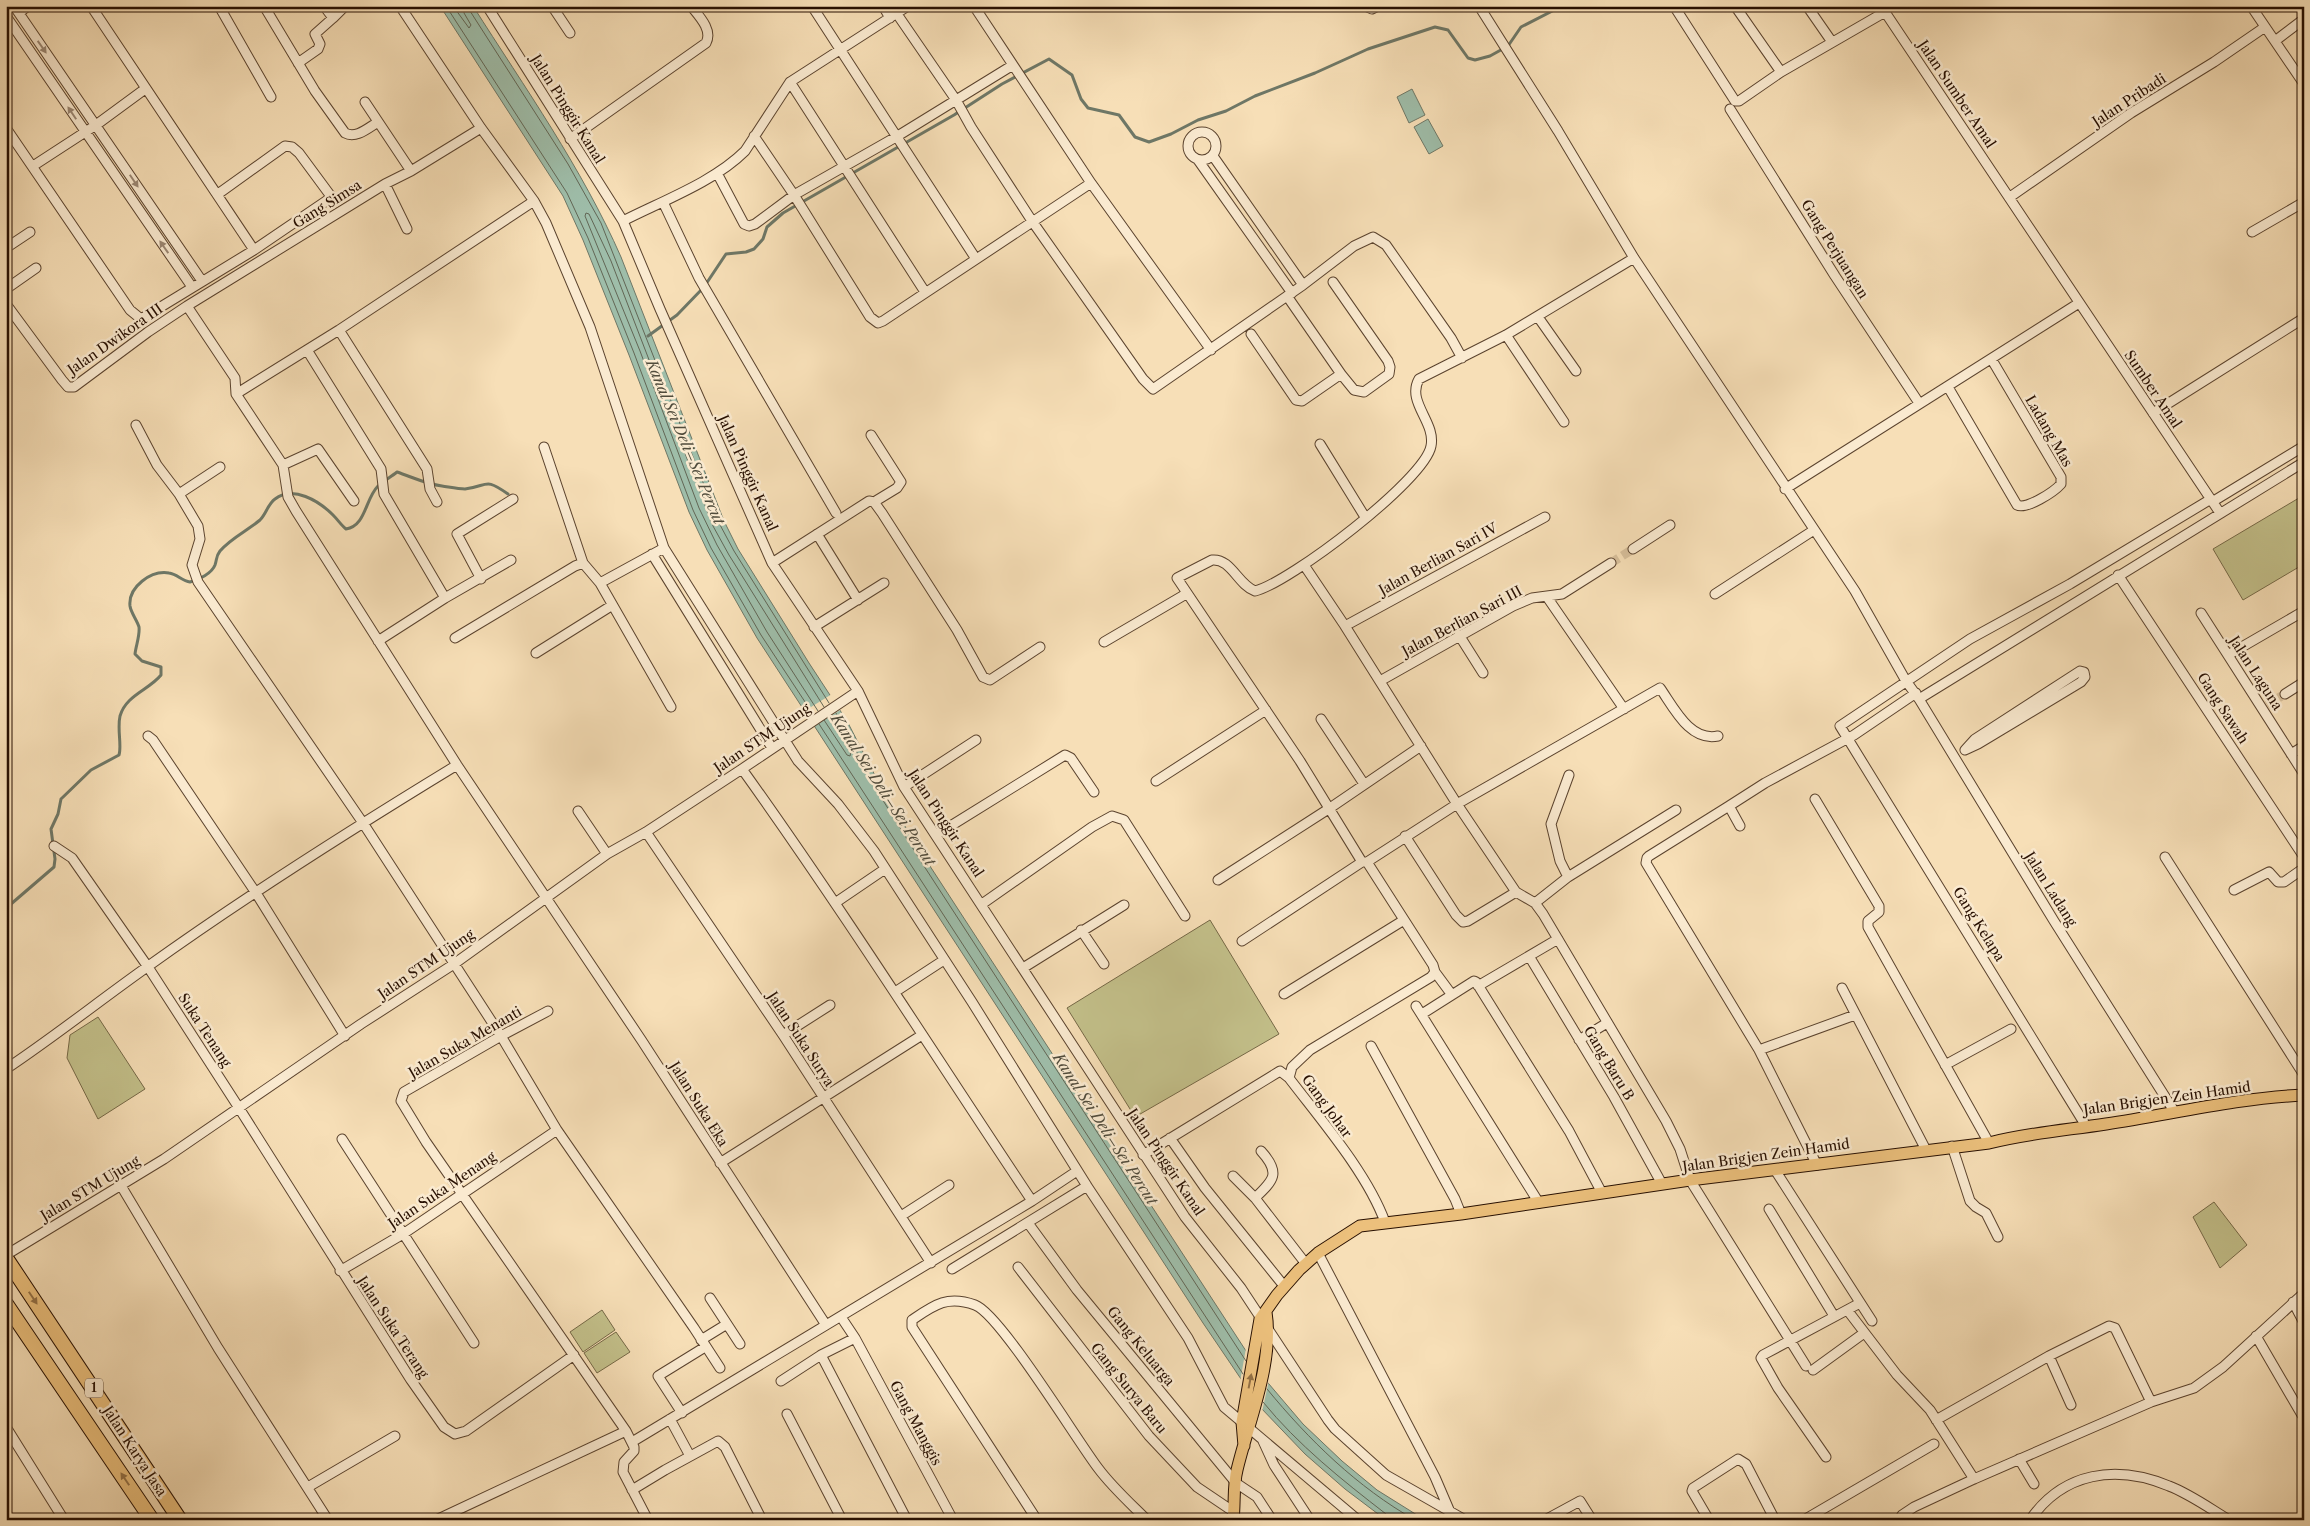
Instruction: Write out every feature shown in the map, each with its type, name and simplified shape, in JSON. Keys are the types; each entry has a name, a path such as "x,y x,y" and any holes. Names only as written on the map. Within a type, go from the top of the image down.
{"highway":[{"name":"Jalan Karya Jasa","path":"6,1257 180,1520"},
{"name":"Jalan Karya Jasa","path":"6,1304 152,1520"}],"main road":[{"name":"Jalan Brigjen Zein Hamid","path":"1233,1516 1236,1472 1244,1446 1245,1422 1263,1315 1284,1286 1306,1264 1318,1253 1360,1226 1461,1214 1690,1180 1817,1165 1877,1155 1989,1143 2020,1135 2174,1111 2280,1097 2304,1096"},
{"name":"Jalan Brigjen Zein Hamid","path":"1245,1422 1268,1353 1269,1332 1263,1315"}],"street":[{"path":"28,6 16,10 202,280"},
{"path":"91,6 254,250"},
{"path":"219,6 271,96"},
{"path":"264,6 334,120 345,133 350,136 356,135 378,122"},
{"path":"324,6 333,18"},
{"path":"298,63 318,49 320,44 316,34 345,6"},
{"path":"400,6 481,128 534,201 546,223 590,327 664,548 786,738 798,761 838,804 885,870 1087,1186 1188,1338 1224,1407 1245,1422 1262,1439 1358,1520"},
{"name":"Jalan Pinggir Kanal","path":"487,6 623,222 772,563 854,693 904,787 1185,1217 1263,1315"},
{"path":"552,6 570,33"},
{"path":"570,139 706,43 708,34 706,27 691,6"},
{"path":"812,6 839,51 976,259"},
{"path":"883,6 894,16 957,102 1032,221 1147,385 1153,389 1162,385 1303,285 1354,246 1373,237 1386,244 1462,358"},
{"path":"623,222 717,173 745,151 790,82 908,6"},
{"path":"974,6 1027,89 1091,183 1211,350"},
{"path":"1365,6 1372,9 1378,6"},
{"name":"Jalan Ladang","path":"1479,6 1558,131 1634,258 1785,489 1855,591 1906,681 1955,757 2058,928 2174,1111"},
{"path":"1674,6 1734,101 1739,101 1781,72 1883,9"},
{"path":"1736,6 1781,72"},
{"path":"1807,6 1832,42"},
{"path":"2252,6 2304,84"},
{"name":"Jalan Sumber Amal","path":"1883,9 2010,198"},
{"path":"6,16 192,287"},
{"path":"2275,41 2304,19"},
{"name":"Jalan Pribadi","path":"2010,198 2131,113 2214,62 2265,27"},
{"path":"717,173 744,224 749,226 755,224 795,197 898,140 1014,66"},
{"path":"790,82 925,292"},
{"path":"33,166 96,125 146,89"},
{"path":"365,102 411,171"},
{"name":"Gang Perjuangan","path":"1730,109 1834,276 1918,403"},
{"path":"6,128 130,310 138,318 145,317 202,280 254,250 329,199 330,195 329,191 299,153 292,147 285,146 218,194"},
{"name":"Gang Simsa","path":"187,306 385,184 411,171 481,128"},
{"path":"1198,160 1209,159 1216,151 1214,139 1205,132 1193,136 1188,146 1189,152 1198,160 1290,294 1341,374 1354,390 1364,392 1389,374 1390,367 1388,361 1333,282"},
{"path":"754,136 808,217 873,321 878,323 1091,183"},
{"path":"1213,156 1303,285"},
{"path":"385,184 407,229"},
{"name":"Sumber Amal","path":"2010,198 2220,513"},
{"path":"236,394 339,330 534,201"},
{"path":"663,202 708,296 836,513"},
{"path":"2252,232 2304,202"},
{"path":"6,248 30,232"},
{"path":"1452,994 1435,972 1404,920 1177,578 1212,560 1218,559 1224,562 1244,585 1255,591 1265,588 1304,565 1392,498 1421,467 1430,454 1432,433 1416,398 1414,387 1420,379 1538,317 1634,258"},
{"path":"6,289 36,268"},
{"path":"1785,489 1918,403 1992,360 2080,303"},
{"name":"Jalan Dwikora III","path":"6,304 68,387 74,387 82,382 148,332 187,306"},
{"path":"187,306 235,378 236,394 284,470 318,449 354,501"},
{"path":"1538,317 1576,371"},
{"path":"2153,413 2304,318"},
{"path":"339,330 427,469 430,489 436,502"},
{"path":"1251,334 1296,400 1302,401 1341,374"},
{"path":"1506,335 1564,422"},
{"path":"307,350 382,469 384,494 445,598"},
{"name":"Ladang Mas","path":"1948,387 2017,505 2025,506 2047,495 2060,484 2061,477 1992,360"},
{"path":"136,425 157,465 179,494 198,526 200,539 192,565 198,582 363,823 501,1036 557,1130 720,1368"},
{"path":"772,563 866,502 874,502 897,488 901,482 871,435"},
{"path":"1320,444 1365,517"},
{"path":"1848,738 1840,726 1970,639 2070,584 2304,446"},
{"path":"544,447 583,563 600,583 611,606 671,707"},
{"path":"1817,1165 1759,1050 1646,863 1647,858 1765,784 1848,738 2304,462"},
{"path":"179,494 220,467"},
{"name":"Jalan Suka Eka","path":"284,470 288,497 378,641 457,765 647,1048 826,1325"},
{"path":"481,578 457,534 513,499"},
{"path":"874,502 957,630 983,677 990,680 1040,647"},
{"name":"Jalan Berlian Sari IV","path":"1345,626 1545,517"},
{"path":"1633,549 1670,525"},
{"path":"1715,594 1814,530"},
{"path":"817,534 858,600"},
{"path":"600,583 664,548"},
{"path":"652,554 772,748"},
{"path":"378,641 445,598 511,560"},
{"path":"455,638 583,563"},
{"name":"Jalan Berlian Sari III","path":"1380,681 1526,600 1562,594 1611,563"},
{"path":"1304,565 1345,626 1457,804 1516,892 1535,903 1672,1134 1690,1180 1790,1341 1809,1368 1864,1333"},
{"name":"Gang Sawah","path":"2118,575 2304,857"},
{"path":"814,627 884,583"},
{"path":"1104,642 1186,594"},
{"path":"1547,597 1624,709"},
{"path":"536,653 611,606"},
{"path":"2228,655 2304,610"},
{"name":"Jalan Laguna","path":"2201,613 2228,655 2265,706 2304,774"},
{"path":"1460,635 1483,673"},
{"path":"2285,694 2304,682"},
{"path":"1955,757 1964,750 1978,744 2063,686"},
{"path":"1242,941 1457,804 1660,688 1681,718 1696,733 1708,738 1718,736"},
{"name":"Jalan STM Ujung","path":"6,1257 120,1184 164,1159 454,964 607,854 646,832 854,693"},
{"path":"1156,781 1266,710"},
{"path":"1321,719 1364,784"},
{"path":"148,736 153,740 204,814 256,893 345,1036"},
{"name":"Gang Kelapa","path":"1848,738 2086,1126"},
{"path":"904,787 976,740"},
{"path":"1218,880 1330,808 1421,746"},
{"path":"2293,757 2304,746"},
{"path":"936,835 1065,755 1071,758 1094,792"},
{"path":"2293,757 2304,755"},
{"path":"6,1069 54,1037 148,967 256,893 363,823 457,765"},
{"path":"742,769 896,992 922,1035 1032,1201"},
{"path":"1568,877 1560,861 1551,824 1569,775"},
{"path":"1814,799 1879,906 1879,912 1868,921 1868,927 1989,1143"},
{"path":"1729,806 1740,826"},
{"path":"1535,903 1568,877 1676,810"},
{"path":"578,811 607,854"},
{"path":"982,904 1092,827 1112,816 1124,820 1185,916"},
{"name":"Jalan Suka Surya","path":"646,832 783,1035 931,1262"},
{"path":"1405,836 1456,915 1463,922 1468,921 1516,892"},
{"name":"Suka Tenang","path":"54,846 72,858 148,967 239,1108"},
{"path":"2165,857 2186,893 2304,1075"},
{"path":"2234,890 2269,872 2278,882 2284,882 2304,868"},
{"path":"835,903 885,870"},
{"path":"1023,968 1081,930 1124,905"},
{"path":"1284,994 1404,920"},
{"path":"1081,930 1104,964"},
{"path":"1478,986 1558,940"},
{"name":"Gang Baru B","path":"1530,956 1662,1184"},
{"path":"896,992 944,960"},
{"path":"1290,1078 1292,1067 1310,1050 1431,977 1435,972"},
{"path":"1422,1014 1474,981 1569,1131 1602,1193"},
{"path":"1842,988 1926,1150"},
{"path":"783,1035 830,1005"},
{"path":"1416,1006 1539,1203"},
{"name":"Jalan Suka Menanti","path":"462,1193 404,1110 400,1101 404,1092 548,1011"},
{"path":"1759,1050 1855,1015"},
{"path":"1578,1040 1607,1023"},
{"path":"1945,1065 2011,1029"},
{"path":"720,1163 922,1035"},
{"path":"1371,1046 1455,1199 1461,1214"},
{"name":"Gang Johar","path":"1143,1155 1280,1071 1290,1078 1361,1176 1377,1202 1385,1222"},
{"name":"Jalan Suka Terang","path":"239,1108 410,1380 444,1427 455,1434 466,1431 574,1355"},
{"name":"Jalan Suka Menang","path":"340,1271 403,1234 557,1130"},
{"path":"1170,1138 1206,1188 1284,1286"},
{"path":"342,1139 474,1343"},
{"path":"1952,1146 1970,1200 1976,1207 1986,1213 1998,1237"},
{"path":"1254,1198 1268,1184 1274,1174 1274,1167 1262,1152"},
{"path":"1775,1170 1872,1321"},
{"path":"632,1442 1032,1201 1078,1171"},
{"path":"1233,1176 1254,1198 1306,1264"},
{"path":"120,1184 214,1342 328,1520"},
{"path":"901,1216 949,1185"},
{"path":"952,1270 1087,1186"},
{"path":"462,1193 626,1431 632,1442 634,1452 624,1462 623,1472 648,1520"},
{"path":"1769,1210 1834,1316"},
{"name":"Gang Keluarga","path":"1028,1223 1077,1290 1236,1483 1257,1497 1272,1520"},
{"path":"1318,1253 1435,1477 1450,1512"},
{"name":"Gang Surya Baru","path":"1018,1267 1149,1436 1197,1488 1233,1516"},
{"path":"1899,1520 1902,1515 1914,1507 1974,1479 2151,1402 2194,1388 2223,1367 2304,1293"},
{"path":"710,1298 740,1344"},
{"path":"1037,1520 912,1327 912,1320 938,1303 947,1301 974,1304 986,1312 1010,1342 1108,1480 1147,1520"},
{"path":"2293,1302 2304,1323"},
{"path":"1826,1457 1762,1361 1763,1355 1860,1303"},
{"path":"1848,1311 1936,1420 1974,1479"},
{"name":"Gang Manggis","path":"841,1317 855,1338 953,1520"},
{"path":"682,1413 658,1376 727,1324"},
{"path":"1936,1420 2049,1356 2109,1326 2115,1328 2151,1402"},
{"path":"1269,1332 1335,1429 1386,1475 1465,1520"},
{"path":"2256,1336 2302,1416"},
{"path":"781,1380 821,1355 855,1338"},
{"path":"821,1355 907,1520"},
{"path":"2049,1356 2071,1405"},
{"path":"787,1414 842,1520"},
{"path":"670,1420 690,1456"},
{"path":"6,1427 61,1519"},
{"path":"436,1520 626,1431"},
{"path":"308,1487 395,1436"},
{"path":"1262,1439 1274,1465 1310,1520"},
{"path":"632,1490 718,1441 722,1443 762,1520"},
{"path":"1804,1520 1934,1444"},
{"path":"1708,1520 1692,1491 1693,1488 1738,1459 1746,1464 1776,1520"},
{"path":"2019,1459 2034,1484"},
{"path":"2030,1520 2043,1502 2062,1488 2077,1481 2096,1476 2117,1474 2151,1480 2170,1486 2229,1520"},
{"path":"1545,1520 1580,1501 1592,1520"}],"shaded area":[{"path":"2304,495 2304,564 2243,600 2213,549"},
{"path":"1210,920 1279,1034 1135,1117 1067,1008"},
{"path":"98,1017 145,1089 98,1119 67,1058 70,1035"},
{"path":"2214,1202 2247,1245 2220,1268 2193,1217"},
{"path":"602,1310 615,1330 583,1352 570,1332"},
{"path":"616,1332 630,1352 597,1373 584,1353"}],"water":[{"name":"Kanal Sei Deli–Sei Percut","path":"440,6 473,6 571,160 606,224 621,257 724,521 738,549 847,721 883,791 926,860 1263,1377 1303,1424 1342,1461 1377,1490 1425,1520 1386,1520 1345,1489 1305,1454 1260,1407 1203,1323 757,638 707,550 689,512 629,355 583,240 563,196"},
{"path":"1412,89 1425,115 1409,123 1397,97"},
{"path":"1428,119 1443,146 1429,154 1414,127"}],"pier":[{"path":"832,694 842,709 812,727 803,712"},
{"path":"1246,1348 1269,1380 1262,1412 1240,1382"}],"waterway":[{"path":"648,336 677,315 704,287 726,254 746,252 754,249 763,239 767,227 783,213 954,115 1002,84 1049,59 1072,75 1081,99 1088,108 1119,115 1135,137 1149,142 1171,134 1198,120 1226,111 1255,96 1315,73 1368,49 1435,27 1448,30 1468,58 1475,60 1490,56 1508,46 1521,27 1562,6"},
{"path":"6,932 11,904 54,867 55,859 51,829 58,814 61,799 91,770 119,755 119,721 123,709 132,698 161,675 161,667 142,661 135,654 139,627 130,606 130,599 142,581 155,574 162,573 169,573 190,582 205,576 215,565 218,554 224,546 260,520 273,501 282,495 298,494 313,500 333,515 346,529 358,523 374,491 382,482 397,472 430,484 456,488 465,489 490,484 508,494"}],"tunnel":[{"path":"1611,563 1633,549"},
{"path":"2267,705 2285,694"}]}
